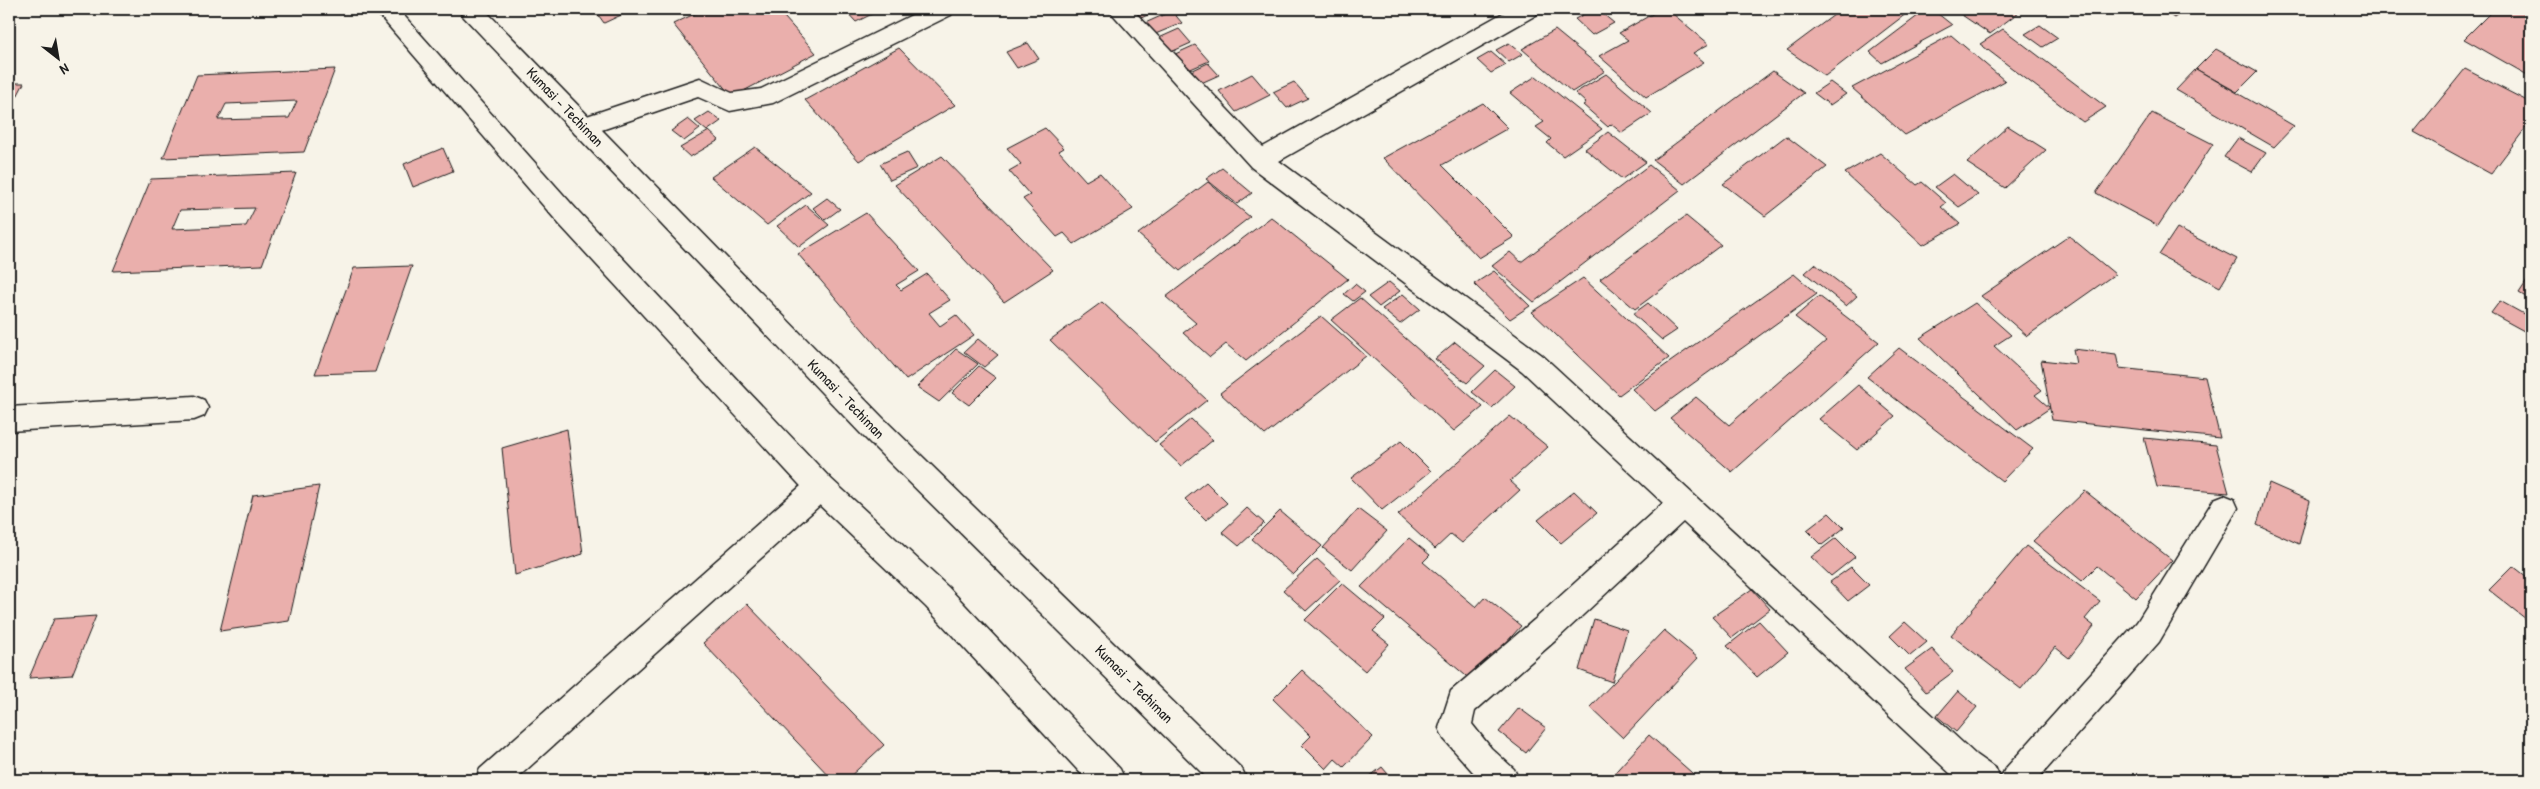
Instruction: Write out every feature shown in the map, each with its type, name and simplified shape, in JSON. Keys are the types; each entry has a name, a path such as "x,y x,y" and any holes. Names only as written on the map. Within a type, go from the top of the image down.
{"main road":[{"path":"385,9 569,218 820,487 937,597 1109,780"},
{"name":"Kumasi - Techiman","path":"470,9 873,427 1231,780"},
{"path":"584,127 700,87 730,102 765,97 943,9"},
{"path":"1119,9 1260,160 1532,363 1965,766 1985,780"},
{"path":"1260,160 1528,9"},
{"path":"9,419 194,408"},
{"path":"491,780 820,487"},
{"path":"1503,780 1480,759 1455,728 1462,702 1545,630 1683,503"},
{"path":"2016,780 2148,632 2224,508"}],"building":[{"path":"594,9 634,9 604,23"},
{"path":"705,9 777,9 816,53 732,97 673,24"},
{"path":"844,9 882,9 856,22"},
{"path":"1126,9 1157,9 1158,10 1137,20"},
{"path":"1597,9 1614,23 1592,35 1575,19"},
{"path":"1661,9 1667,9 1709,44 1693,53 1704,62 1646,97 1599,56 1628,40 1619,33"},
{"path":"1842,9 1911,10 1825,76 1787,50"},
{"path":"1927,9 1932,9 1952,25 1882,63 1870,52"},
{"path":"1953,9 2023,9 1990,34"},
{"path":"2161,9 2187,9 2174,18"},
{"path":"2494,9 2531,9 2531,77 2464,39"},
{"path":"1172,11 1182,23 1153,35 1143,24"},
{"path":"2040,25 2058,38 2043,47 2025,34"},
{"path":"1179,29 1191,43 1171,52 1159,38"},
{"path":"2003,29 2106,107 2083,122 1980,44"},
{"path":"1555,30 1605,71 1572,92 1522,49"},
{"path":"1951,35 2005,81 1905,135 1852,88"},
{"path":"1028,43 1039,59 1017,68 1006,52"},
{"path":"1509,43 1523,54 1509,62 1496,50"},
{"path":"1195,45 1209,61 1186,71 1173,55"},
{"path":"899,48 955,105 859,161 805,100"},
{"path":"2216,49 2257,72 2237,92 2196,69"},
{"path":"1491,52 1506,65 1491,73 1477,60"},
{"path":"1208,63 1219,75 1199,84 1189,72"},
{"path":"335,69 304,152 163,158 197,75","holes":["297,101 289,118 218,120 226,104"]},
{"path":"2196,69 2294,126 2274,147 2176,90"},
{"path":"2465,69 2531,103 2531,121 2491,174 2414,132"},
{"path":"1773,71 1804,93 1684,184 1653,160"},
{"path":"1252,74 1270,95 1236,112 1219,91"},
{"path":"1606,74 1652,113 1622,133 1611,124 1608,127 1583,105 1586,103 1575,93"},
{"path":"1536,76 1602,129 1563,156 1547,143 1551,139 1536,127 1544,122 1510,93"},
{"path":"1294,82 1308,98 1287,108 1273,92"},
{"path":"1830,82 1846,94 1830,105 1814,93"},
{"path":"9,83 24,83 9,112"},
{"path":"1483,103 1508,128 1442,165 1514,237 1479,258 1383,158"},
{"path":"709,112 721,121 707,131 695,121"},
{"path":"2152,113 2213,144 2158,226 2096,193"},
{"path":"688,119 700,129 684,141 671,131"},
{"path":"2008,126 2046,150 2005,188 1967,163"},
{"path":"1045,128 1064,148 1059,151 1086,181 1100,173 1133,209 1074,244 1064,233 1057,237 1023,199 1030,195 1009,171 1021,164 1007,148"},
{"path":"709,131 719,140 690,157 680,148"},
{"path":"1608,132 1646,162 1622,179 1585,149"},
{"path":"1786,136 1827,167 1765,216 1723,184"},
{"path":"2238,138 2266,153 2252,172 2224,157"},
{"path":"755,147 811,192 767,225 711,177"},
{"path":"443,148 453,171 413,187 404,164"},
{"path":"907,152 917,168 890,180 880,164"},
{"path":"1880,153 1917,185 1922,182 1946,203 1941,207 1960,224 1923,245 1845,173"},
{"path":"942,156 1053,270 1004,302 895,185"},
{"path":"1649,165 1680,190 1534,302 1492,266 1510,252 1521,262"},
{"path":"1222,168 1252,193 1237,204 1206,179"},
{"path":"296,173 262,265 113,271 151,179","holes":["255,208 246,226 172,229 180,210"]},
{"path":"1953,174 1978,195 1959,207 1935,187"},
{"path":"1208,182 1250,217 1180,271 1138,234"},
{"path":"827,198 840,209 825,220 813,208"},
{"path":"806,205 829,225 799,247 777,226"},
{"path":"866,213 919,271 896,285 901,290 927,274 950,300 929,313 940,326 956,315 974,335 906,380 798,254"},
{"path":"1686,216 1721,245 1635,309 1600,279"},
{"path":"1271,217 1348,279 1246,361 1226,344 1210,357 1183,333 1196,323 1166,297"},
{"path":"2177,228 2237,259 2220,287 2159,255"},
{"path":"2069,236 2115,274 2027,336 1981,296"},
{"path":"1815,264 1857,296 1846,306 1805,273"},
{"path":"412,266 375,372 315,374 354,268"},
{"path":"1494,271 1530,306 1510,319 1474,284"},
{"path":"1794,274 1817,294 1655,411 1632,389"},
{"path":"1583,278 1669,358 1619,395 1532,312"},
{"path":"2527,281 2531,284 2531,300 2519,293"},
{"path":"1389,282 1400,291 1379,307 1368,297"},
{"path":"1355,284 1365,292 1353,301 1344,294"},
{"path":"1403,294 1420,309 1400,324 1382,309"},
{"path":"1819,296 1879,342 1732,472 1670,418 1696,397 1729,425 1826,341 1795,317"},
{"path":"1360,298 1483,407 1454,431 1331,320"},
{"path":"2500,301 2531,318 2524,331 2491,313"},
{"path":"1102,302 1207,400 1155,442 1050,340"},
{"path":"1648,303 1677,330 1662,340 1633,314"},
{"path":"1975,303 2011,335 1994,346 2042,390 2035,395 2050,408 2017,430 1920,338"},
{"path":"1321,316 1366,356 1265,435 1220,393"},
{"path":"978,339 998,355 984,367 964,352"},
{"path":"1455,342 1485,366 1467,383 1435,359"},
{"path":"1899,348 2033,449 2002,481 1867,377"},
{"path":"956,349 978,364 939,402 917,387"},
{"path":"2073,349 2116,354 2119,368 2205,377 2220,438 2052,420 2041,360 2076,364"},
{"path":"979,366 996,378 969,405 952,393"},
{"path":"1495,370 1515,386 1492,408 1472,392"},
{"path":"1858,385 1895,416 1857,450 1819,419"},
{"path":"1510,416 1548,447 1510,481 1520,490 1462,543 1451,534 1435,549 1398,515"},
{"path":"1191,419 1213,440 1181,466 1159,445"},
{"path":"567,429 583,554 515,575 502,448"},
{"path":"2144,438 2216,445 2229,493 2157,487"},
{"path":"1401,441 1431,471 1382,510 1351,478"},
{"path":"1206,482 1227,503 1206,520 1185,499"},
{"path":"2269,483 2310,501 2299,544 2257,525"},
{"path":"319,486 289,621 220,631 253,495"},
{"path":"1574,491 1597,513 1561,543 1538,520"},
{"path":"2085,491 2172,560 2136,598 2097,566 2082,581 2033,541"},
{"path":"1247,508 1264,523 1239,546 1222,532"},
{"path":"1358,509 1387,531 1352,570 1323,548"},
{"path":"1280,511 1322,546 1293,575 1252,539"},
{"path":"1829,513 1844,528 1822,545 1807,530"},
{"path":"1409,538 1430,555 1423,562 1476,607 1485,597 1521,626 1472,681 1361,587"},
{"path":"1836,538 1855,557 1831,576 1811,557"},
{"path":"2026,546 2100,601 2085,619 2094,626 2069,658 2055,647 2021,689 1951,635"},
{"path":"1317,559 1340,580 1306,611 1283,590"},
{"path":"2513,566 2531,580 2531,623 2489,590"},
{"path":"1851,567 1869,585 1848,601 1830,582"},
{"path":"1342,583 1385,619 1373,631 1389,644 1365,671 1305,620"},
{"path":"1752,589 1770,609 1732,638 1712,617"},
{"path":"747,604 884,745 846,780 833,780 703,643"},
{"path":"96,616 72,675 29,678 54,619"},
{"path":"1594,619 1627,630 1612,682 1579,670"},
{"path":"1759,621 1788,652 1757,677 1727,646"},
{"path":"1905,622 1927,642 1910,656 1890,636"},
{"path":"1664,630 1698,658 1623,738 1590,707"},
{"path":"1932,649 1953,672 1926,692 1905,669"},
{"path":"1302,670 1373,737 1344,767 1335,759 1326,769 1302,745 1311,736 1273,699"},
{"path":"1958,691 1977,707 1956,732 1937,716"},
{"path":"1519,708 1546,728 1526,753 1499,732"},
{"path":"1649,735 1700,780 1608,780"},
{"path":"1382,767 1393,780 1365,780"}]}
